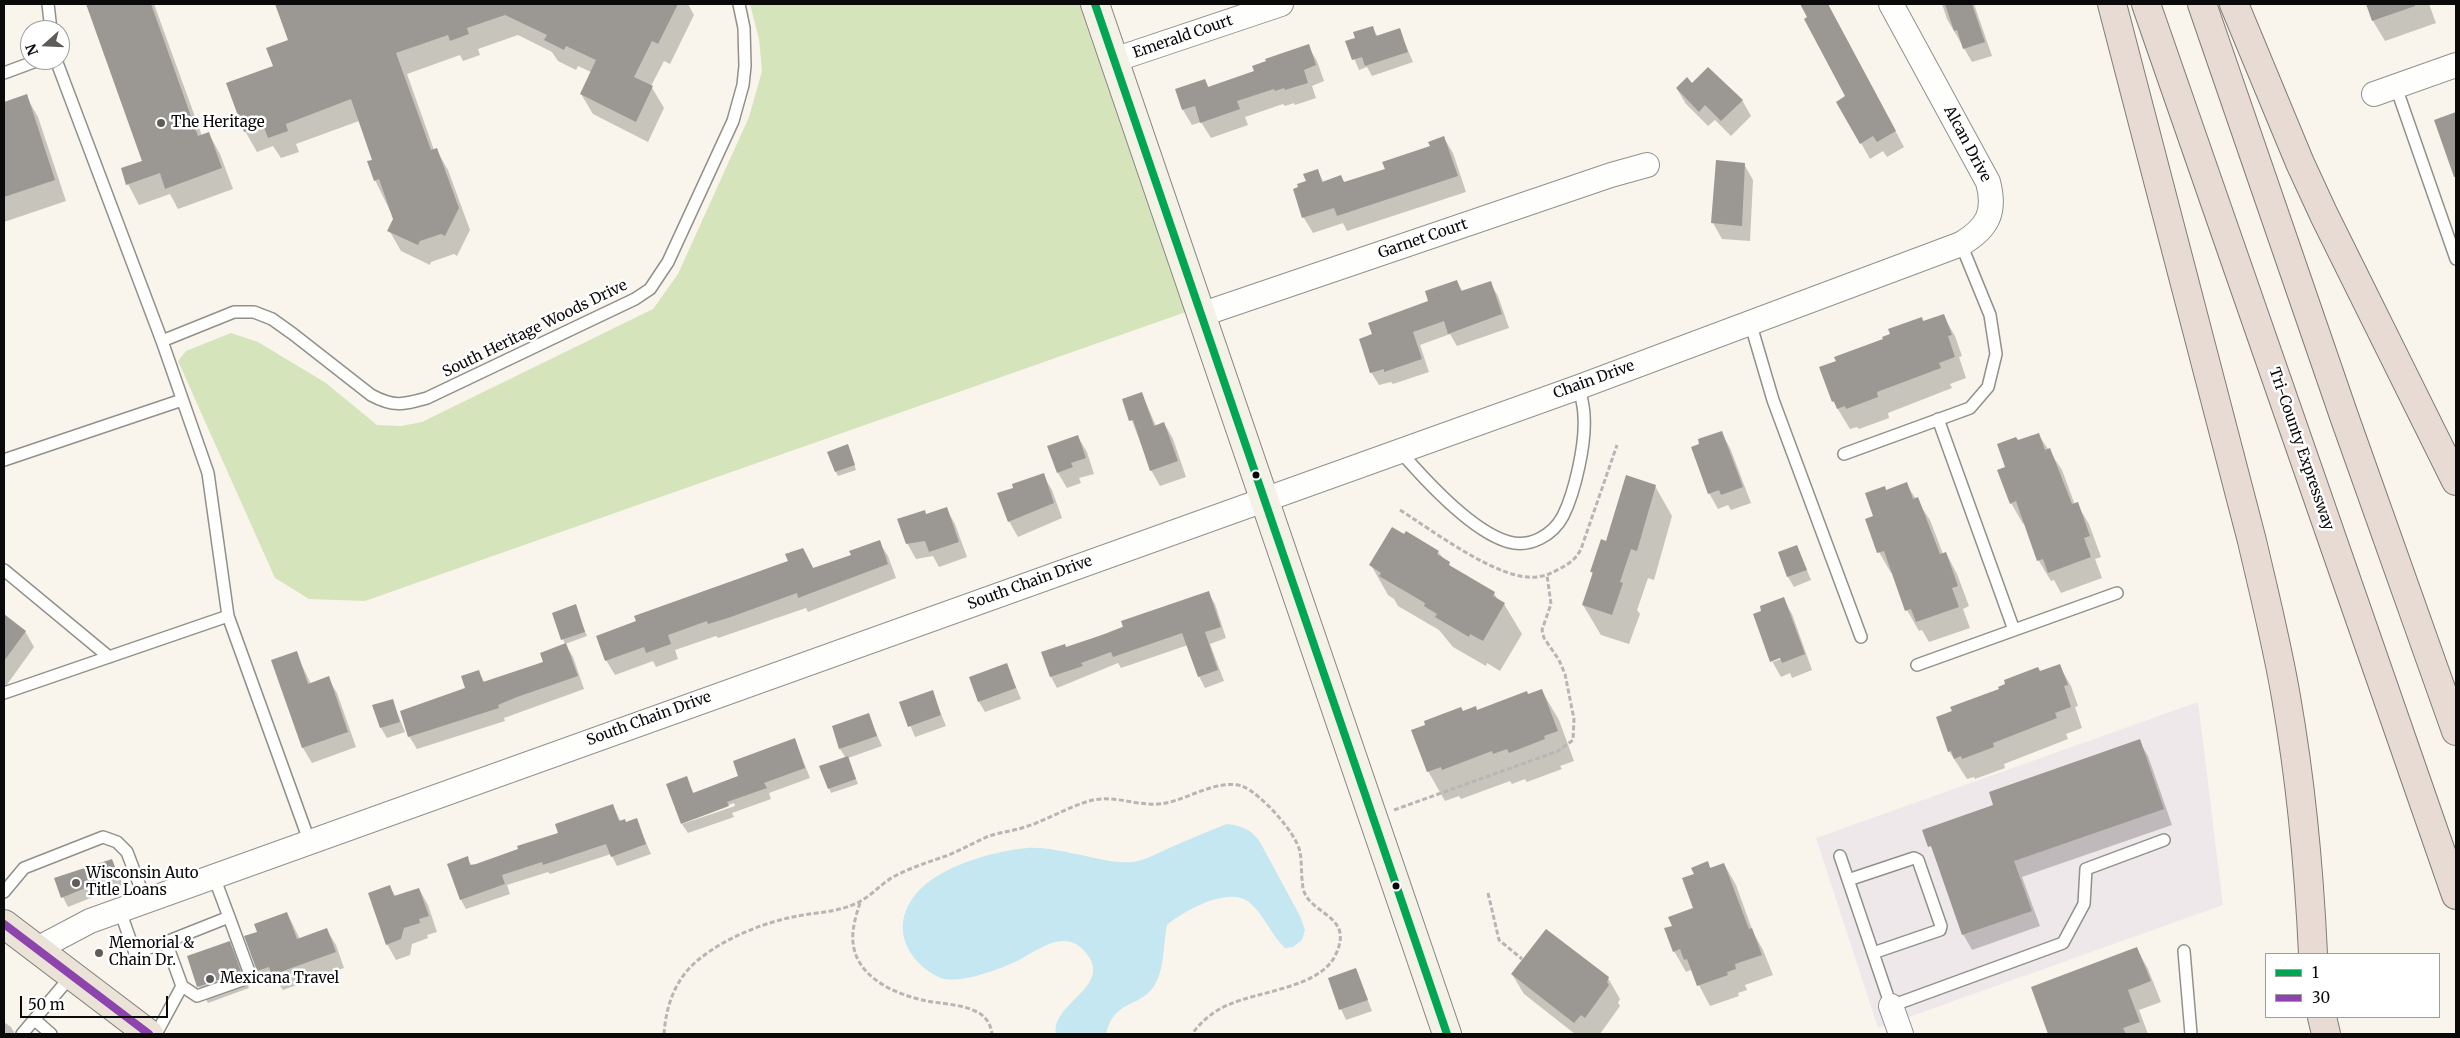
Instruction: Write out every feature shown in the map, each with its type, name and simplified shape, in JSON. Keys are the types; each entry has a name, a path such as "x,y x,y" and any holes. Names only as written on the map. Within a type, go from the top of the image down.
{"highway":[{"path":"2112,4 2252,541 2274,636 2286,697 2299,782 2312,953"},
{"name":"Tri-County Expressway","path":"2146,4 2456,895"},
{"path":"2202,4 2344,416 2456,730"},
{"path":"2234,4 2274,102 2324,215 2456,481"},
{"path":"2307,1018 2310,1034"},
{"path":"2322,1018 2326,1034"}],"main road":[{"path":"4,924 149,1034"}],"street":[{"path":"1095,4 1447,1034"},
{"name":"Emerald Court","path":"1114,60 1281,4"},
{"name":"Alcan Drive","path":"1891,4 1988,182 1992,196 1991,210 1985,224 1976,236 1962,244 1923,258"},
{"path":"2374,94 2456,65"},
{"name":"Garnet Court","path":"1200,315 1603,178 1647,165"},
{"name":"Chain Drive","path":"1264,500 1579,387 1923,258"},
{"name":"South Chain Drive","path":"37,949 90,921 770,675 1264,500"},
{"path":"1891,1006 1901,1034"}],"lane":[{"path":"48,4 50,20"},
{"name":"South Heritage Woods Drive","path":"162,341 234,312 254,312 272,319 371,395 384,402 398,405 426,398 635,298 650,289 668,262 736,112 745,66 744,28 739,4"},
{"path":"4,73 20,67"},
{"path":"60,70 162,341 208,473 228,616 310,843"},
{"path":"2396,87 2456,259"},
{"path":"1844,454 1970,408 1988,387 1996,354 1990,315 1962,244"},
{"path":"1750,322 1773,400 1861,637"},
{"path":"1399,450 1442,497 1484,530 1509,542 1533,543 1549,532 1563,517 1574,482 1582,450 1584,417 1579,387"},
{"path":"4,460 182,400"},
{"path":"1938,419 2014,630"},
{"path":"4,570 109,657"},
{"path":"1917,665 2117,593"},
{"path":"4,693 228,616"},
{"path":"4,892 24,868 103,837 117,842 127,852 146,902"},
{"path":"1840,856 1891,1006 2063,943 2084,904 2086,869 2164,840"},
{"path":"1848,880 1914,858 1918,860 1941,926 1940,930 1873,953"},
{"path":"166,942 182,986 197,996 251,977 214,877"},
{"path":"120,911 135,953 229,917"},
{"path":"2184,951 2192,1034"},
{"path":"22,1034 71,976"},
{"path":"156,1034 182,986"},
{"path":"35,1020 51,1034"}],"path":[{"path":"1400,510 1503,572 1525,577 1546,575 1577,558 1617,445"},
{"path":"1372,817 1558,750 1573,740 1575,736 1574,719 1565,674 1559,660 1544,638 1542,630 1551,604 1546,575"},
{"path":"664,1034 668,1003 686,972 698,960 720,945 759,928 794,917 836,910 860,902 882,884 909,869 991,836 1027,827 1068,808 1091,801 1102,799 1157,804 1228,784 1240,786 1250,790 1271,808 1297,843 1304,893 1308,900 1331,916 1338,925 1340,943 1335,957 1326,968 1313,976 1228,1005 1202,1021 1192,1034"},
{"path":"1488,893 1499,940 1522,959"},
{"path":"860,902 853,932 853,943 856,957 864,970 875,980 910,997 976,1011 988,1022 992,1034"}],"shaded area":[{"path":"2198,702 2223,905 1878,1028 1816,838"}],"green space":[{"path":"750,4 1081,4 1186,312 365,601 309,599 275,578 178,361 186,351 231,333 258,342 326,383 377,425 401,426 422,422 653,309 678,274 749,117 762,71 759,39"}],"water":[{"path":"1227,824 1246,829 1260,842 1300,916 1305,930 1302,940 1293,947 1285,948 1254,907 1249,902 1240,898 1218,899 1195,907 1167,925 1158,979 1148,993 1121,1009 1115,1015 1106,1034 1056,1034 1057,1023 1062,1014 1092,978 1093,968 1089,957 1081,947 1072,942 1063,941 1044,946 1001,968 971,977 952,980 940,978 922,966 916,960 904,938 904,917 913,897 921,888 953,868 977,858 1015,849 1033,848 1111,861 1132,862 1150,857"}],"building":[{"path":"86,4 151,4 198,136 209,132 222,168 165,189 160,173 126,185 121,168 142,161"},
{"name":"The Heritage","path":"275,4 678,4 658,44 652,41 634,77 653,86 636,122 580,94 596,60 566,46 564,50 544,40 547,35 505,15 467,28 469,34 450,41 448,35 396,53 431,150 437,148 459,208 445,236 441,234 420,241 418,245 387,231 393,219 379,179 374,181 367,161 372,160 351,99 286,124 288,131 268,138 263,125 244,132 226,83 273,66 266,48 288,40"},
{"path":"1800,4 1828,4 1896,131 1877,142 1873,136 1860,144 1836,102 1845,96 1804,19 1807,17"},
{"path":"1945,4 1972,4 1985,42 1963,49 1957,30 1954,31"},
{"path":"2366,4 2415,4 2415,6 2372,21"},
{"path":"1373,26 1376,36 1400,28 1408,52 1365,66 1362,57 1352,60 1345,41 1355,38 1353,32"},
{"path":"1309,44 1316,65 1304,70 1308,83 1285,90 1284,88 1275,91 1274,89 1237,101 1240,109 1200,123 1195,106 1182,110 1175,89 1205,79 1208,87 1254,71 1252,66 1266,61 1265,59"},
{"path":"1708,67 1743,100 1721,121 1705,105 1699,112 1676,88 1687,77 1692,83"},
{"path":"27,94 55,180 4,197 4,102"},
{"path":"2456,112 2456,177 2454,177 2434,120"},
{"path":"1444,136 1458,176 1337,216 1334,208 1302,218 1293,189 1298,187 1297,184 1306,181 1303,174 1318,169 1322,182 1341,175 1344,182 1385,169 1382,162 1430,146 1428,142"},
{"path":"1716,160 1745,163 1742,226 1711,223"},
{"path":"1457,280 1461,291 1491,281 1502,314 1448,334 1444,321 1413,332 1422,359 1384,372 1384,369 1370,373 1359,339 1372,334 1368,323 1428,301 1425,291"},
{"path":"1944,314 1952,335 1948,336 1955,357 1939,363 1941,368 1877,392 1878,397 1846,409 1845,406 1837,409 1834,401 1832,402 1819,367 1836,361 1834,357 1883,339 1882,337 1890,334 1888,329 1922,317 1923,321"},
{"path":"1142,392 1154,426 1164,422 1178,461 1150,471 1133,420 1129,421 1122,399"},
{"path":"1722,431 1743,487 1721,495 1719,490 1708,494 1691,447 1699,444 1698,439"},
{"path":"2039,433 2045,450 2050,448 2072,504 2078,502 2090,536 2084,538 2091,557 2048,573 2043,559 2037,561 2016,501 2010,504 1997,470 2005,467 1997,444 2016,437 2018,440"},
{"path":"1078,435 1086,458 1071,463 1073,467 1057,473 1047,446"},
{"path":"848,444 855,465 835,472 827,452"},
{"path":"1044,473 1054,503 1008,522 997,493 1013,488 1012,484"},
{"path":"1626,475 1656,485 1637,551 1631,549 1620,582 1623,583 1612,615 1582,605 1601,539 1606,541"},
{"path":"1907,482 1913,499 1918,497 1940,554 1946,552 1958,586 1952,588 1959,607 1916,622 1911,609 1905,611 1884,551 1877,553 1865,519 1873,516 1865,493 1885,486 1886,490"},
{"path":"947,507 959,542 929,552 925,541 906,544 897,519 925,510 926,514"},
{"path":"1392,527 1404,534 1406,531 1439,551 1437,554 1450,562 1449,565 1495,592 1493,596 1505,603 1483,641 1470,634 1469,637 1435,617 1437,614 1424,606 1425,603 1379,576 1381,573 1369,565"},
{"path":"880,540 888,564 798,598 797,593 728,618 708,624 707,621 668,635 671,644 646,653 644,647 605,661 596,636 636,621 634,616 788,561 785,554 803,548 813,568 851,555 849,551"},
{"path":"1797,545 1807,570 1787,577 1778,552"},
{"path":"1209,591 1221,627 1205,632 1218,670 1198,677 1182,633 1113,657 1111,652 1081,663 1083,666 1050,677 1041,652 1065,644 1066,647 1105,634 1123,627 1121,621"},
{"path":"1784,597 1805,654 1782,663 1780,658 1770,662 1753,614 1761,611 1760,606"},
{"path":"576,604 585,632 561,640 552,613"},
{"path":"4,614 26,631 4,661"},
{"path":"566,643 578,676 517,697 498,705 499,708 408,737 400,711 465,688 461,676 479,670 483,682 543,662 540,653"},
{"path":"297,651 308,684 329,676 348,732 302,748 271,660"},
{"path":"1007,663 1016,688 978,702 969,677"},
{"path":"2060,664 2068,685 2064,686 2071,707 2055,713 2057,718 1993,743 1994,747 1962,759 1961,756 1954,759 1951,751 1948,752 1936,717 1952,711 1950,707 1999,689 1998,687 2005,684 2004,680 2038,667 2040,671"},
{"path":"1542,689 1558,731 1544,736 1545,739 1509,753 1507,749 1493,754 1492,751 1442,770 1441,767 1427,772 1411,730 1425,725 1424,721 1461,707 1463,711 1476,706 1477,710 1527,691 1528,694"},
{"path":"933,690 941,715 908,727 899,702"},
{"path":"393,699 400,722 380,728 372,705"},
{"path":"869,713 877,736 839,749 832,726"},
{"path":"795,738 805,768 764,783 767,788 727,802 729,806 681,824 666,784 687,776 693,793 738,776 733,761"},
{"path":"2140,739 2164,809 2014,861 2032,911 1962,935 1931,846 1928,847 1922,830 1993,805 1989,792"},
{"path":"848,756 856,779 828,789 819,766"},
{"path":"613,804 619,821 625,819 626,822 637,818 646,844 611,857 606,844 543,865 542,862 502,875 505,884 460,900 447,864 468,856 470,865 476,864 518,849 517,846 558,833 555,824"},
{"name":"Wisconsin Auto Title Loans","path":"112,859 118,875 61,898 54,878"},
{"path":"1708,861 1710,868 1724,863 1749,929 1752,928 1762,955 1735,964 1736,969 1727,972 1728,975 1697,986 1687,959 1684,960 1680,949 1673,952 1664,928 1672,926 1668,917 1693,908 1682,878 1694,874 1691,868"},
{"path":"390,885 394,896 419,888 429,916 419,919 420,923 404,928 401,939 386,945 368,893"},
{"path":"287,912 297,939 327,928 336,952 272,975 269,967 257,971 244,936 257,932 254,924"},
{"path":"1546,929 1609,977 1607,982 1609,985 1585,1018 1581,1015 1574,1023 1511,974"},
{"path":"230,941 241,972 197,987 187,956"},
{"path":"2137,947 2151,981 2128,990 2140,1022 2123,1028 2126,1034 2048,1034 2031,987"},
{"path":"1356,968 1368,1000 1339,1010 1328,978"}],"transit line":[{"name":"1","path":"1095,4 1447,1034"},
{"name":"30","path":"4,924 149,1034"}],"place":[{"name":"The Heritage","path":"161,123"},
{"name":"Wisconsin Auto Title Loans","path":"76,883"},
{"name":"Memorial & Chain Dr.","path":"99,953"},
{"name":"Mexicana Travel","path":"210,979"}]}
